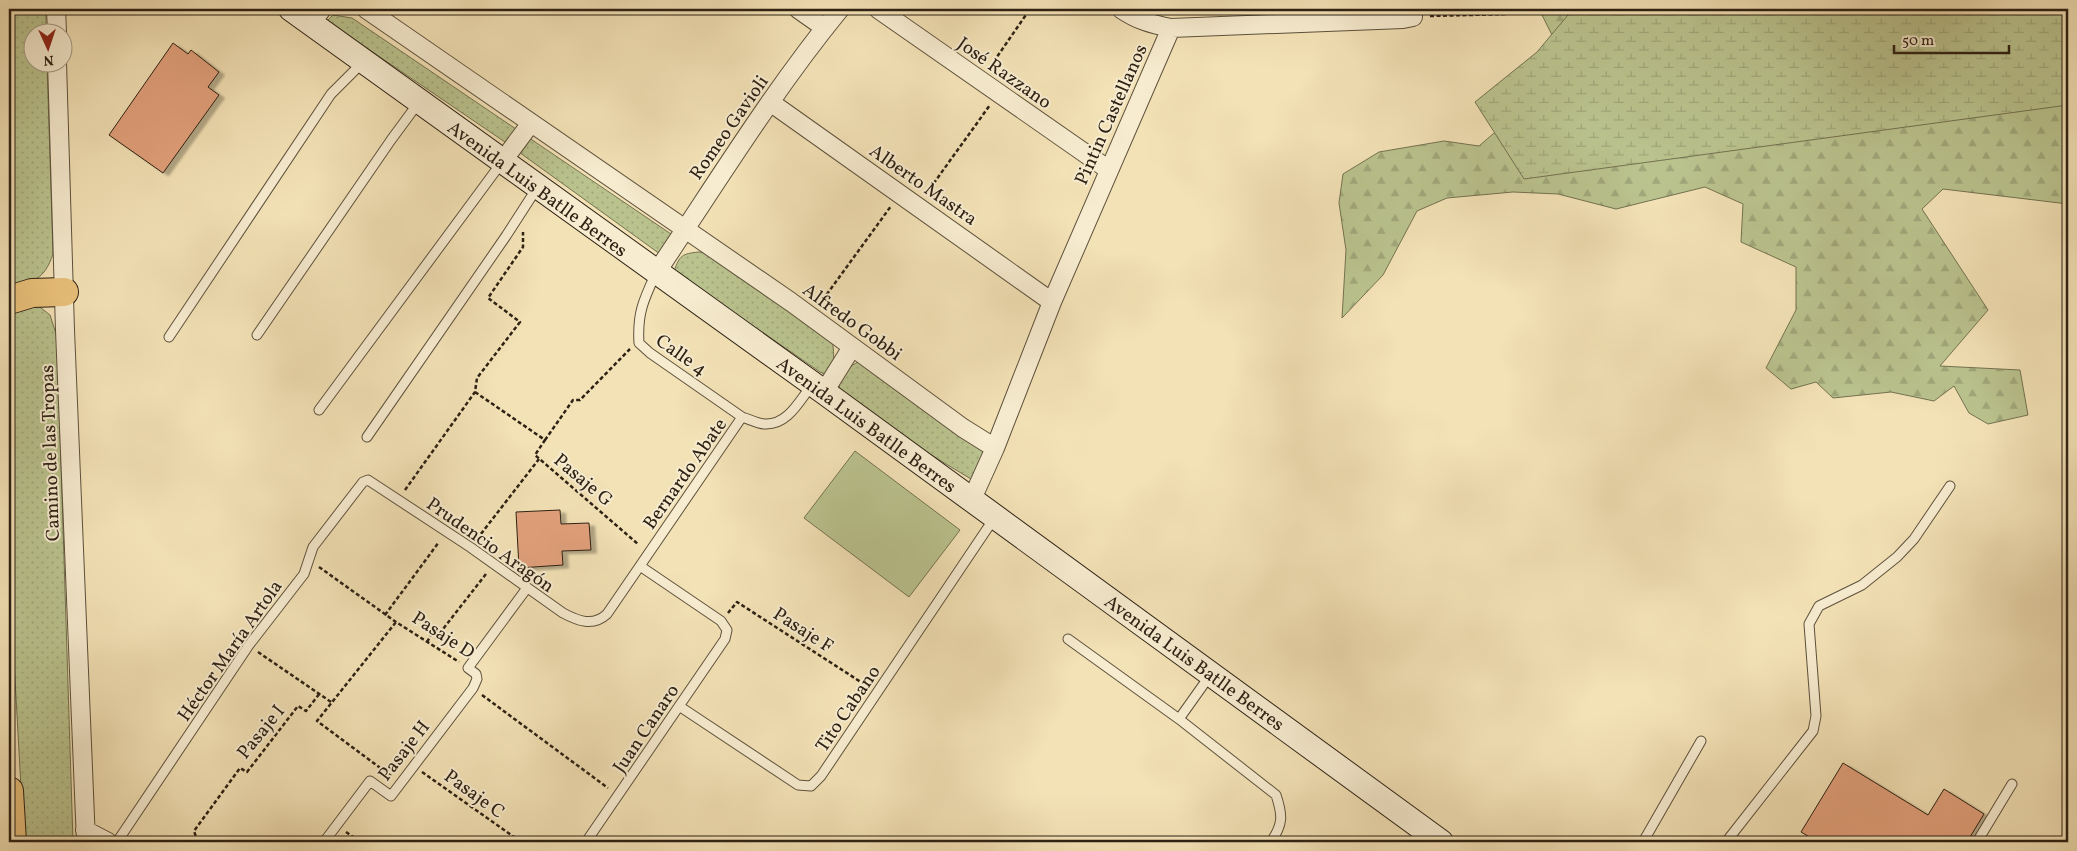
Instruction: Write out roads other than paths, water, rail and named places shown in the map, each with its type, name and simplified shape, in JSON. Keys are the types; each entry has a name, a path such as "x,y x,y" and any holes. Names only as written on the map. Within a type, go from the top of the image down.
{"highway":[{"path":"9,300 32,293 64,292"},
{"path":"9,792 12,842"}],"main road":[{"name":"Avenida Luis Batlle Berres","path":"291,9 316,16 363,61 972,499 1441,842"}],"street":[{"path":"56,9 57,22"},
{"name":"Alfredo Gobbi","path":"366,9 810,316 963,428 995,448"},
{"path":"798,9 824,28"},
{"name":"Romeo Gavioli","path":"656,273 722,171 770,102 840,9"},
{"name":"José Razzano","path":"878,9 1109,170"},
{"path":"1121,9 1133,18 1145,23 1171,28 1263,16 1403,19 1413,13"},
{"name":"Pintin Castellanos","path":"972,499 995,448 1052,302 1171,28"},
{"name":"Camino de las Tropas","path":"58,72 64,292 85,836"},
{"name":"Alberto Mastra","path":"770,102 900,192 1052,302"},
{"path":"502,162 531,123"},
{"path":"818,388 852,348"},
{"path":"85,836 108,842"}],"lane":[{"path":"169,337 331,94 363,61"},
{"path":"258,335 391,140 420,102"},
{"path":"319,410 502,162"},
{"path":"367,437 538,187"},
{"name":"Calle 4","path":"656,273 641,303 638,329 639,343 650,354 742,417"},
{"name":"Bernardo Abate","path":"600,620 607,614 742,417 764,424 777,423 785,419 818,388"},
{"name":"Prudencio Aragón","path":"368,480 470,547 563,613 577,621 600,620"},
{"name":"Héctor María Artola","path":"117,842 249,646 304,574 313,547 362,482 368,480"},
{"path":"1726,842 1813,731 1816,716 1810,624 1812,616 1819,606 1862,585 1897,557 1914,539 1950,486"},
{"name":"Tito Cabano","path":"679,706 798,785 811,786 821,776 995,516"},
{"name":"Juan Canaro","path":"586,842 726,639 727,630 721,621 640,566"},
{"name":"Pasaje D","path":"473,688 477,679 476,674 468,668 528,588"},
{"path":"1068,639 1179,719 1276,796 1282,813 1279,829 1271,842"},
{"path":"1179,719 1211,674"},
{"name":"Pasaje H","path":"324,842 370,781 391,796 473,688"},
{"path":"1643,842 1701,741"},
{"path":"1977,842 2012,784"}]}
